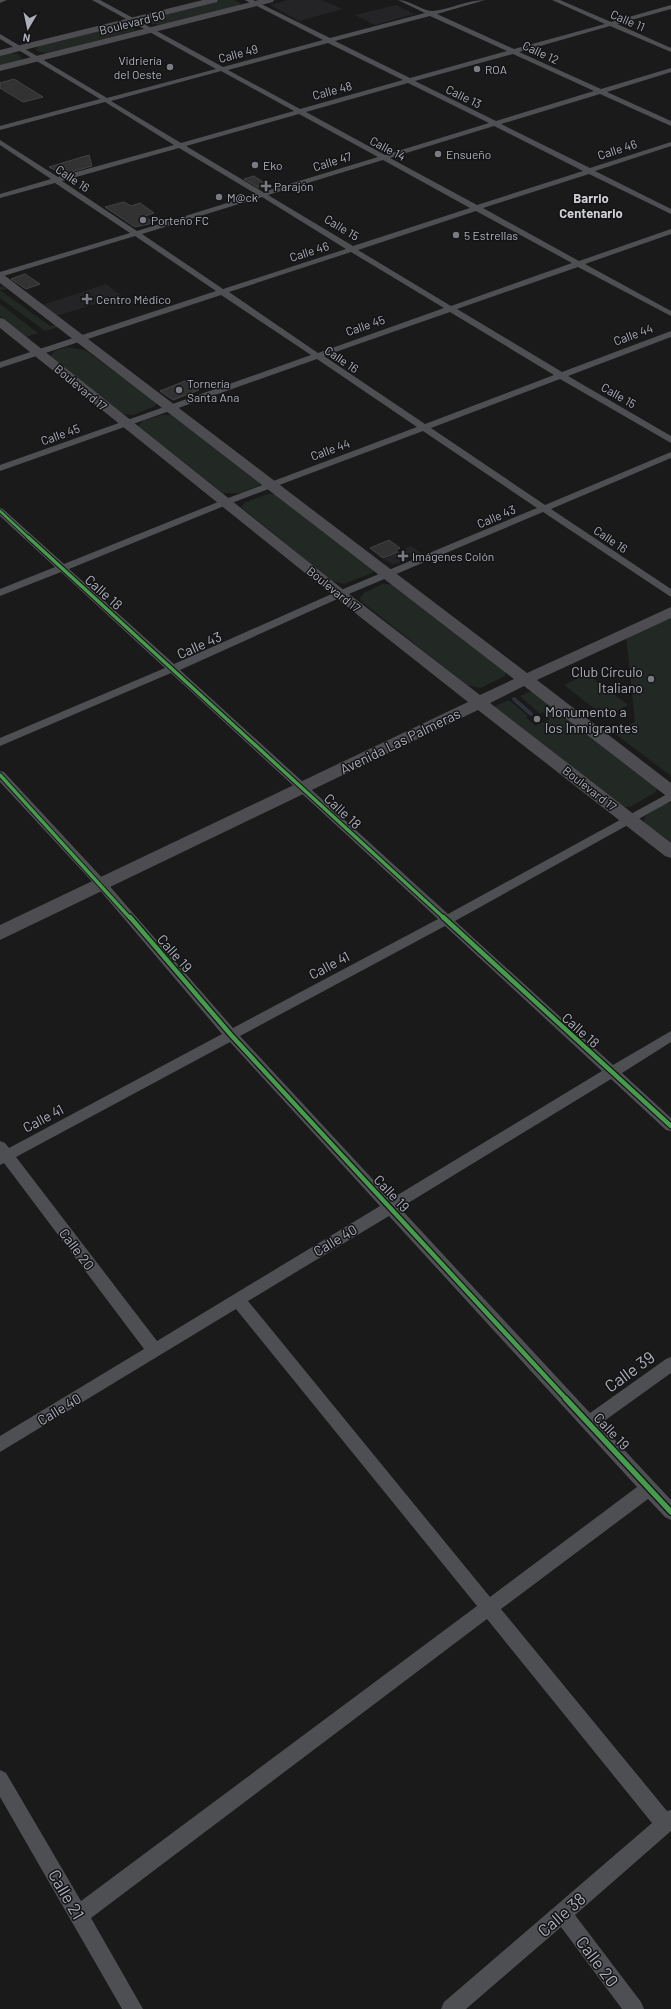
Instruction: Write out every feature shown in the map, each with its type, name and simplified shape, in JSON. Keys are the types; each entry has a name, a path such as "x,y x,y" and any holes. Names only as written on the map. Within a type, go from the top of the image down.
{"main road":[{"name":"Boulevard 50","path":"0,53 214,0"},
{"name":"Boulevard 50","path":"0,68 252,2 270,0"},
{"path":"0,276 671,791"},
{"name":"Boulevard 17","path":"0,322 340,594 671,852"},
{"name":"Avenida Las Palmeras","path":"0,933 98,881 475,699 503,690 523,677 671,603"},
{"name":"Avenida Las Palmeras","path":"523,677 671,612"},
{"name":"Avenida Las Palmeras","path":"0,922 98,881"}],"street":[{"path":"0,1 4,0"},
{"name":"Calle 14","path":"95,0 297,112 671,314"},
{"name":"Calle 12","path":"401,0 671,124"},
{"name":"Calle 49","path":"0,128 482,0"},
{"name":"Calle 11","path":"555,0 671,50"},
{"name":"Calle 13","path":"252,2 671,212"},
{"name":"Calle 48","path":"0,196 671,7"},
{"name":"Calle 15","path":"0,36 354,248 560,375 671,440"},
{"name":"Calle 47","path":"0,276 263,194 671,70"},
{"name":"Calle 16","path":"0,142 134,234 671,594"},
{"name":"Calle 46","path":"0,365 671,144"},
{"name":"Calle 45","path":"0,468 671,231"},
{"name":"Calle 44","path":"0,593 272,484 671,334"},
{"name":"Calle 43","path":"0,742 172,669 340,594 671,455"},
{"name":"Calle 18","path":"0,512 299,785 445,921 671,1126"},
{"name":"Calle 19","path":"0,776 98,881 231,1035 671,1512"},
{"name":"Calle 41","path":"2,1154 231,1035 445,921 671,796"},
{"name":"Calle 40","path":"0,1445 671,1036"},
{"name":"Calle 20","path":"2,1154 154,1350"},
{"path":"238,1300 489,1608 668,1822"},
{"name":"Calle 39","path":"589,1423 671,1364"},
{"path":"79,1915 649,1488"},
{"name":"Calle 21","path":"0,1779 133,2009"},
{"name":"Calle 38","path":"451,2009 668,1822"},
{"name":"Calle 20","path":"562,1913 634,2009"}],"shaded area":[{"path":"221,0 234,0 240,3 239,6 162,25 153,24 147,21 151,18"},
{"path":"288,0 322,0 343,9 299,21 270,5"},
{"path":"396,5 414,14 375,25 355,15"},
{"path":"120,26 131,26 136,30 50,53 39,52 36,49 37,47"},
{"path":"0,54 17,54 22,58 17,62 0,67"},
{"name":"Centro Médico","path":"106,284 122,296 56,316 42,305"},
{"path":"2,286 7,289 0,290 0,287"},
{"path":"0,290 50,326 56,325 59,327 45,331 0,298"},
{"path":"0,304 38,333 26,337 0,316"},
{"path":"66,347 85,350 155,401 155,406 133,415 122,414 49,357 55,351"},
{"path":"162,415 171,415 261,482 260,485 241,493 223,493 138,426 144,420"},
{"path":"268,494 275,494 374,570 372,573 344,584 332,581 241,507 246,502"},
{"name":"Imágenes Colón","path":"411,546 421,553 393,565 384,559"},
{"path":"383,584 396,585 506,669 505,676 480,688 467,685 361,601 360,598 364,593"},
{"name":"Club Círculo Italiano","path":"671,615 671,776 613,732 635,722 626,636"},
{"path":"587,674 628,705 605,717 564,685"},
{"path":"532,691 657,788 656,792 630,807 623,807 493,707 509,700 528,716 526,717 535,726 550,719 543,712 540,714 520,696"},
{"path":"666,803 671,803 671,847 643,823 645,816"}],"building":[{"path":"14,79 43,97 23,102 0,88 0,83"},
{"path":"89,155 92,166 82,169 62,174 49,167"},
{"path":"254,176 272,188 259,188 244,179"},
{"path":"124,202 131,206 140,203 154,213 145,216 153,223 135,227 105,207"},
{"path":"25,274 40,284 26,289 11,279"},
{"name":"Tornería Santa Ana","path":"185,381 199,390 173,400 160,391"},
{"path":"389,540 400,548 396,550 398,552 383,558 370,548"}],"waterway":[{"path":"514,699 531,714"}],"cycle path":[{"path":"0,511 671,1126"},
{"path":"0,775 102,885 231,1035 671,1512"}],"place":[{"name":"Vidriería del Oeste","path":"170,67"},
{"name":"ROA","path":"477,69"},
{"name":"Ensueño","path":"438,154"},
{"name":"Eko","path":"255,165"},
{"name":"Parajón","path":"266,186"},
{"name":"M@ck","path":"219,197"},
{"name":"Porteño FC","path":"143,220"},
{"name":"5 Estrellas","path":"456,235"},
{"name":"Centro Médico","path":"87,299"},
{"name":"Tornería Santa Ana","path":"179,390"},
{"name":"Imágenes Colón","path":"403,556"},
{"name":"Club Círculo Italiano","path":"651,679"},
{"name":"Monumento a los Inmigrantes","path":"537,719"}],"district":[{"name":"Barrio Centenario","path":"591,206"}]}
